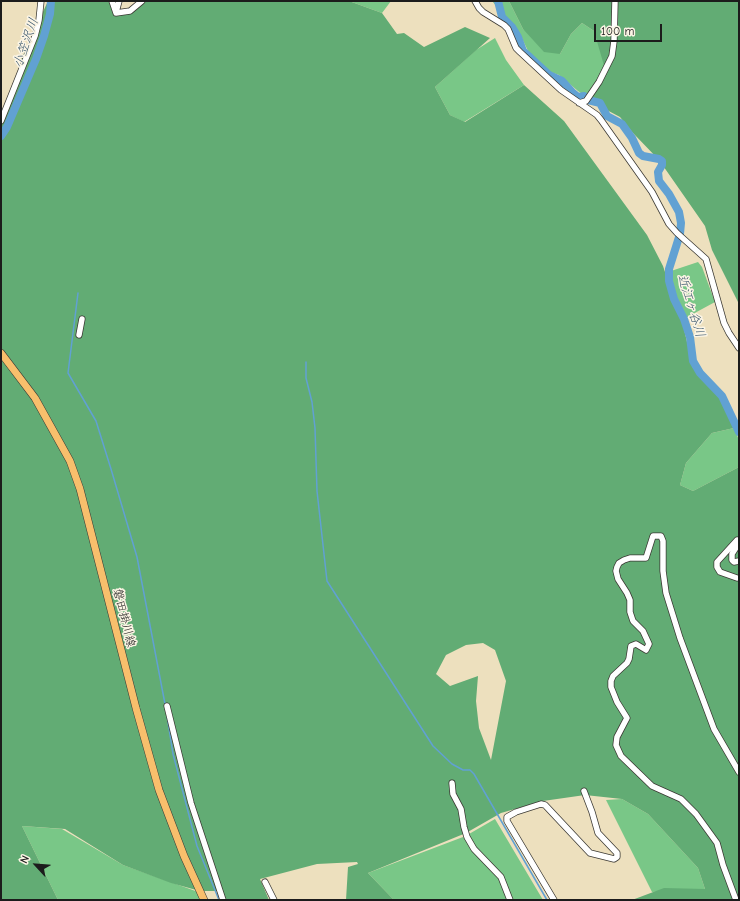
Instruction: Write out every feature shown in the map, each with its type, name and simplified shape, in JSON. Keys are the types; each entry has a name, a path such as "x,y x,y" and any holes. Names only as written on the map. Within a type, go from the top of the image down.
{"main road":[{"name":"磐田掛川線","path":"1,352 35,398 70,461 80,489 136,708 159,790 184,856 204,900"}],"street":[{"path":"1,121 35,36 39,20 41,1"},
{"path":"112,1 116,12"},
{"path":"116,12 119,1"},
{"path":"116,12 130,11 142,1"},
{"path":"475,1 483,12 508,29 516,48 520,52 561,90 597,115 601,120 652,192 669,224 706,259 724,323 739,348"},
{"path":"579,103 586,101 599,82 612,56 615,1"},
{"path":"79,335 82,320"},
{"path":"736,900 723,865 717,843 696,814 681,798 652,786 621,756 616,745 617,736 626,718 611,687 611,680 613,676 627,663 631,646 636,644 646,650 648,644 643,631 633,621 630,612 630,600 618,579 616,571 619,563 624,560 630,558 646,558 653,536 661,536 663,541 663,571 666,593 680,638 714,729 739,772"},
{"path":"737,578 720,572 717,567 717,562 737,540 739,541"},
{"path":"739,541 732,554 732,560 734,562 739,561"},
{"path":"166,706 192,809 223,900"},
{"path":"452,784 453,794 461,809 467,837 474,849 501,877 510,900"},
{"path":"554,900 507,821 507,817 516,812 542,804 590,853 614,859 617,857 617,853 598,833 584,791"},
{"path":"265,882 274,900"}],"green space":[{"path":"48,1 112,1 115,12 129,11 144,1 349,1 382,13 397,34 404,33 424,47 465,27 490,38 435,87 450,115 465,122 524,85 564,121 647,235 663,266 684,329 693,368 716,392 724,405 734,428 712,433 686,463 680,485 693,491 739,467 739,900 632,900 664,888 705,889 698,868 648,814 622,799 585,795 543,801 501,813 466,833 368,873 394,900 346,900 348,867 358,864 357,862 317,864 260,879 269,900 224,900 220,891 200,891 171,883 123,865 65,829 22,826 58,900 1,900 1,120 21,60","holes":["483,643 495,650 506,681 491,760 479,728 476,701 478,676 450,686 436,674 446,655 466,645"]},
{"path":"349,1 391,1 382,13"},
{"path":"492,1 509,1 523,29 560,54 571,34 582,23 594,31 607,67 588,98 559,75 548,71 528,51 520,34"},
{"path":"509,1 739,1 739,304 712,250 705,226 659,160 620,117 603,108 590,95 605,69 594,31 582,23 571,34 560,54 544,52 523,29"},
{"path":"495,38 506,60 524,85 464,122 450,115 435,87 476,50"},
{"path":"698,262 702,267 715,302 680,321 665,273"},
{"path":"734,428 739,440 739,467 693,491 680,485 686,463 712,433"},
{"path":"622,799 648,814 698,868 705,889 652,892 606,800"},
{"path":"495,819 543,900 512,900 497,872 479,855 469,834"},
{"path":"22,826 62,829 123,865 201,893 203,900 58,900"},
{"path":"463,837 499,879 507,900 394,900 368,873"}],"waterway":[{"name":"小笠沢川","path":"1,136 7,127 36,59 50,14 51,1"},
{"name":"近江ヶ谷川","path":"498,1 502,17 512,27 518,37 523,51 549,75 562,81 578,97 584,96 588,100 600,103 607,116 622,124 632,138 639,153 643,156 662,161 662,165 658,172 659,181 669,194 679,212 681,223 680,234 669,269 669,281 674,299 684,319 690,337 693,361 700,373 722,396 739,432"},
{"path":"78,293 68,373 96,421 137,557 165,704"},
{"path":"306,362 306,378 312,402 315,428 317,491 327,581 433,746 452,764 463,770 470,770 474,774 547,900"},
{"path":"167,716 173,754 197,846 219,900"}]}
